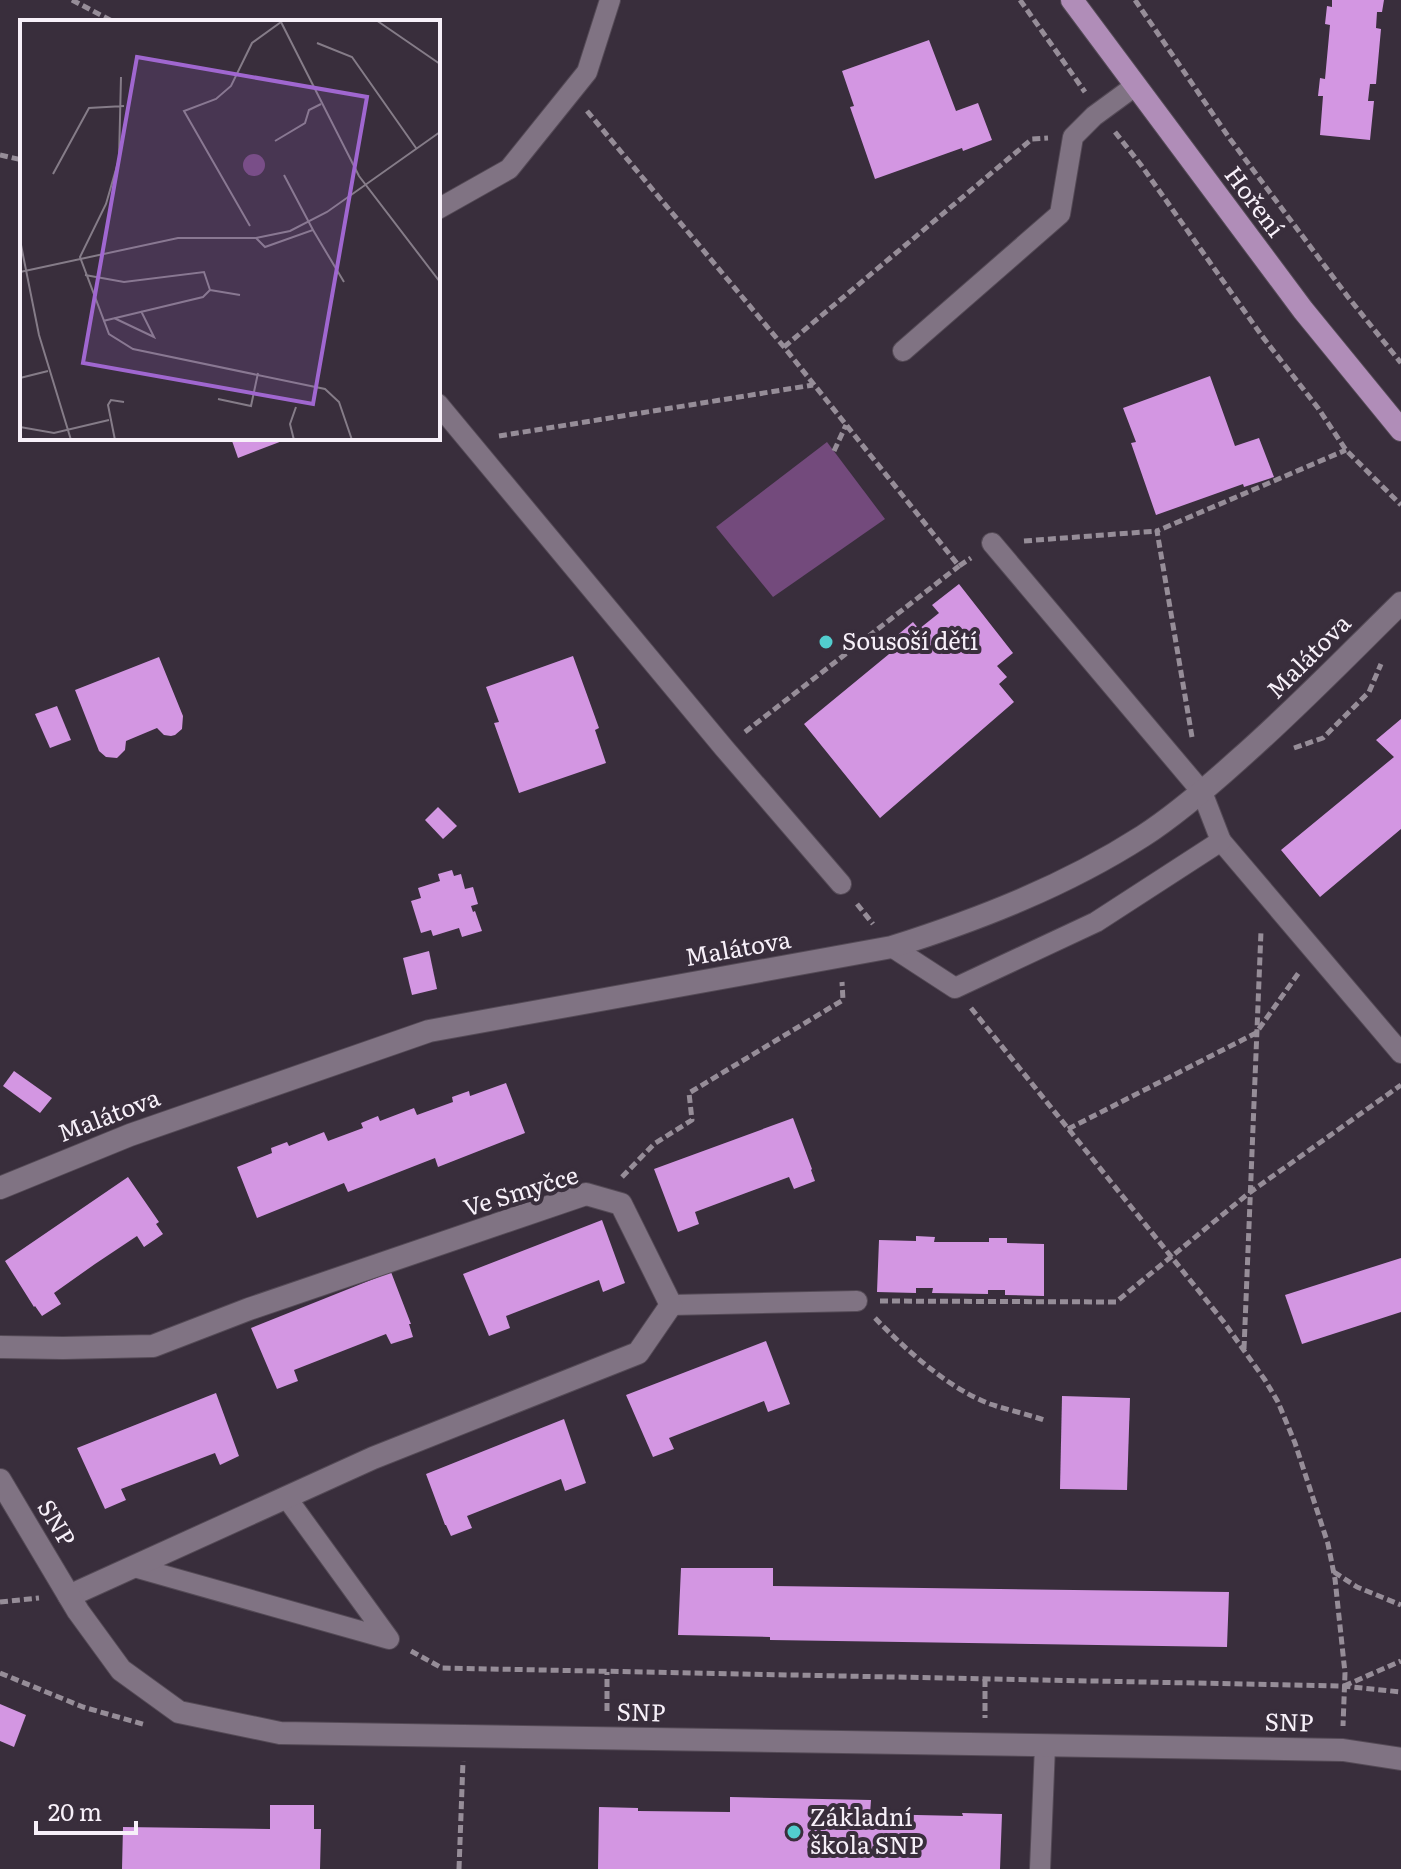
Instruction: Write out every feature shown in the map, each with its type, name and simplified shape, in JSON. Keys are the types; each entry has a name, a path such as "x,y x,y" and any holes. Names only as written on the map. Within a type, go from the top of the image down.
{"main road":[{"name":"Hoření","path":"1072,0 1303,310 1401,430"}],"street":[{"name":"Malátova","path":"0,1188 130,1135 429,1031 892,947 959,926 1010,905 1084,870 1144,835 1202,792 1284,720 1401,603"},
{"name":"Ve Smyčce","path":"0,1347 153,1346 249,1309 586,1194 621,1204 671,1305"},
{"path":"69,1596 373,1458 638,1353 671,1305"},
{"name":"SNP","path":"0,1480 69,1596 121,1670 179,1712 280,1733 1343,1750 1401,1759"}],"lane":[{"path":"440,208 509,169 587,72 610,0"},
{"path":"903,351 1060,214 1073,137 1099,112 1135,86"},
{"path":"440,406 841,884"},
{"path":"992,543 1202,792 1221,841 1401,1053"},
{"path":"892,947 955,988 1096,922 1221,841"},
{"path":"671,1305 857,1301"},
{"path":"286,1497 389,1639"},
{"path":"134,1567 389,1639"},
{"path":"1040,1869 1045,1746"}],"path":[{"path":"72,0 110,20"},
{"path":"1020,0 1346,450 1401,505"},
{"path":"1135,0 1230,139 1401,363"},
{"path":"570,92 784,347 959,566"},
{"path":"784,347 1032,139 1073,137"},
{"path":"0,155 20,160"},
{"path":"468,441 814,385"},
{"path":"834,451 846,425"},
{"path":"724,748 992,543 1157,531 1346,450"},
{"path":"1157,531 1194,746"},
{"path":"841,884 892,947"},
{"path":"1244,1349 1263,890"},
{"path":"1068,1129 1256,1033 1314,950"},
{"path":"601,1198 654,1144 692,1120 689,1093 843,1000 841,957"},
{"path":"977,1016 1172,1256 1244,1349 1278,1402 1323,1526 1333,1572 1345,1673 1342,1735"},
{"path":"857,1301 1116,1302 1249,1193 1401,1085"},
{"path":"857,1301 899,1342 957,1387 989,1403 1044,1420"},
{"path":"1333,1572 1357,1587 1401,1605"},
{"path":"389,1639 442,1668 1343,1686 1401,1692"},
{"path":"1343,1686 1401,1661"},
{"path":"607,1672 607,1738"},
{"path":"985,1679 986,1745"},
{"path":"459,1869 463,1736"}],"shaded area":[{"path":"827,442 885,519 773,597 716,527"}],"building":[{"path":"1332,0 1384,0 1382,12 1377,12 1376,28 1381,29 1376,84 1370,84 1368,101 1374,101 1370,140 1320,135 1323,96 1318,96 1320,78 1325,79 1330,25 1325,24 1327,6 1332,7"},
{"path":"929,40 956,111 978,103 992,140 875,179 850,107 854,106 842,71"},
{"path":"1210,376 1235,446 1259,438 1274,477 1244,487 1243,484 1156,515 1131,443 1136,442 1123,408"},
{"path":"232,440 285,440 238,458"},
{"path":"959,584 1013,653 997,666 1007,677 999,684 1014,702 880,818 804,724 900,645 894,638 913,622 919,629 939,613 932,605"},
{"path":"573,656 599,728 595,730 606,763 519,793 494,723 499,722 486,687"},
{"path":"159,657 183,716 182,729 171,736 164,735 157,728 126,741 125,750 117,758 106,757 99,751 75,690"},
{"path":"57,706 71,740 50,748 35,714"},
{"path":"1401,719 1401,829 1320,897 1281,850 1394,757 1376,740"},
{"path":"438,807 457,826 443,839 425,820"},
{"path":"452,870 454,876 461,874 465,889 473,887 478,904 471,906 482,931 462,937 459,928 433,936 431,930 421,933 411,901 421,898 418,888 440,881 438,874"},
{"path":"429,951 437,989 412,995 403,958"},
{"path":"14,1071 52,1098 40,1113 3,1086"},
{"path":"506,1083 525,1133 438,1167 435,1158 348,1192 344,1183 257,1218 237,1167 272,1153 271,1148 287,1142 289,1146 324,1132 328,1141 363,1128 361,1123 378,1116 380,1121 414,1108 417,1115 453,1102 452,1097 469,1091 470,1096"},
{"path":"793,1118 815,1181 794,1189 789,1177 695,1212 699,1224 678,1232 654,1169"},
{"path":"128,1177 159,1222 156,1224 163,1234 144,1247 137,1236 95,1264 54,1293 61,1304 42,1316 5,1261"},
{"path":"602,1220 625,1283 603,1292 599,1280 506,1316 510,1328 489,1336 463,1274"},
{"path":"916,1236 935,1237 934,1242 989,1242 989,1238 1007,1238 1007,1243 1044,1244 1044,1296 1005,1295 1005,1290 988,1290 988,1294 932,1293 933,1288 916,1288 916,1293 877,1292 879,1240 916,1241"},
{"path":"1401,1258 1401,1312 1302,1344 1285,1295"},
{"path":"391,1272 413,1337 391,1344 386,1334 294,1370 298,1381 277,1389 251,1328"},
{"path":"766,1341 790,1404 768,1412 764,1401 669,1438 674,1449 653,1457 626,1395"},
{"path":"216,1393 239,1456 220,1465 215,1453 121,1489 126,1500 105,1509 77,1448"},
{"path":"1062,1396 1130,1398 1127,1490 1060,1489"},
{"path":"564,1419 586,1483 565,1491 561,1479 467,1516 472,1528 451,1536 426,1474"},
{"path":"681,1568 773,1568 773,1586 1229,1592 1227,1647 770,1640 770,1637 678,1635"},
{"path":"0,1704 26,1715 14,1747 0,1741"},
{"path":"730,1797 871,1800 870,1814 1002,1814 1000,1869 598,1869 599,1807 638,1808 638,1811 730,1812"},
{"path":"270,1805 314,1805 314,1829 321,1829 320,1869 122,1869 123,1827 270,1829"}],"place":[{"name":"Sousoší dětí","path":"826,642"},
{"name":"Základní škola SNP","path":"794,1832"}]}
